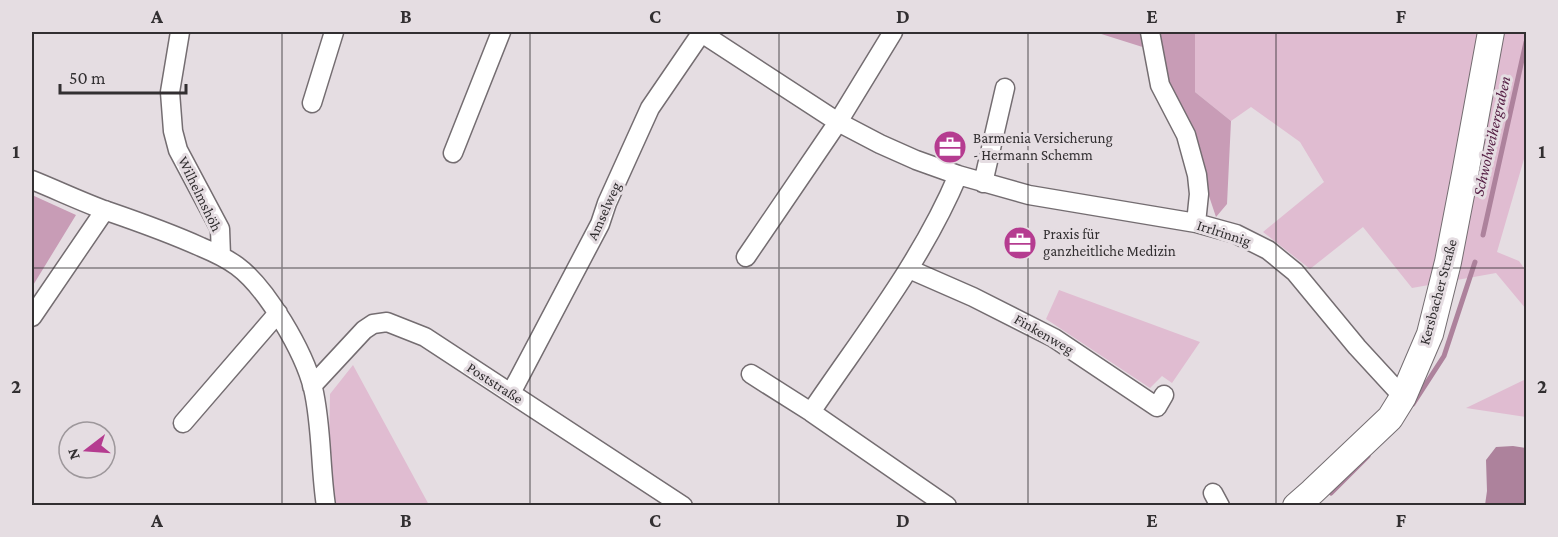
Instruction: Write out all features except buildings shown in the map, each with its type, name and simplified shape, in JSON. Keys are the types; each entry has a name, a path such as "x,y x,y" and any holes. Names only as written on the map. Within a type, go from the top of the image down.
{"main road":[{"name":"Kersbacher Straße","path":"1296,506 1390,418 1403,397 1430,334 1448,262 1491,32"}],"street":[{"name":"Wilhelmshöh","path":"180,32 170,92 173,131 178,150 220,229 221,256"},
{"path":"312,103 334,32"},
{"path":"453,153 501,32"},
{"name":"Irrlrinnig","path":"701,32 838,122 916,160 983,183 1029,195 1196,223 1236,234 1268,250 1295,272 1357,347 1403,397"},
{"name":"Amselweg","path":"511,393 600,224 607,203 650,108 701,32"},
{"path":"746,257 838,122 893,32"},
{"path":"1150,32 1160,85 1186,135 1197,175 1199,194 1196,223"},
{"path":"983,183 1005,88"},
{"path":"811,412 909,269 947,201 958,175"},
{"path":"32,180 105,210 165,231 221,256 238,266 251,280 278,313 298,350 312,386 317,411 322,483 326,506"},
{"path":"32,317 105,210"},
{"name":"Finkenweg","path":"909,269 973,297 1054,338 1156,407 1164,394"},
{"path":"183,423 278,313"},
{"name":"Poststraße","path":"312,386 364,330 373,324 387,322 426,337 683,506"},
{"path":"751,374 811,412 947,506"}],"shaded area":[{"path":"1095,32 1195,32 1195,92 1231,121 1227,204 1216,217 1189,136 1152,50"},
{"path":"1195,32 1526,32 1526,152 1497,252 1519,261 1526,271 1526,309 1496,273 1412,288 1363,227 1310,269 1263,232 1324,182 1300,142 1251,107 1231,121 1195,92"},
{"path":"32,195 76,215 32,287"},
{"path":"1059,290 1200,342 1172,383 1162,376 1150,388 1046,319"},
{"path":"353,365 429,505 334,505 329,447 330,394"},
{"path":"1526,379 1526,417 1466,408"},
{"path":"1496,447 1526,448 1526,505 1485,505 1486,460"}],"waterway":[{"name":"Schwolweihergraben","path":"1483,235 1526,42"},
{"name":"Schwolweihergraben","path":"1413,404 1444,356 1475,262"},
{"name":"Schwolweihergraben","path":"1331,493 1368,456"}],"place":[{"name":"Barmenia Versicherung - Hermann Schemm","path":"950,147"},
{"name":"Praxis für ganzheitliche Medizin","path":"1020,243"}]}
